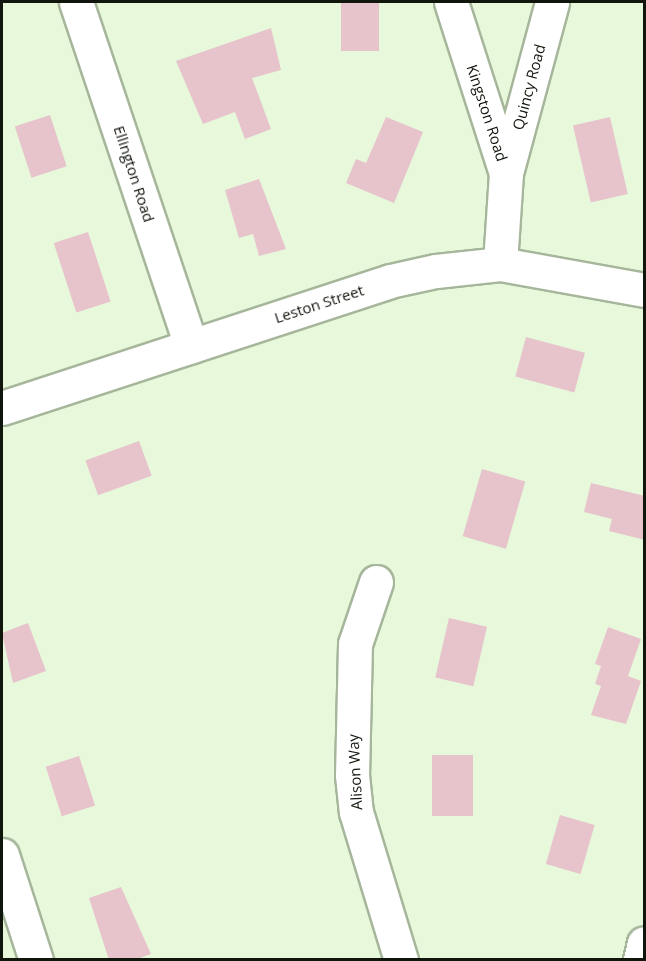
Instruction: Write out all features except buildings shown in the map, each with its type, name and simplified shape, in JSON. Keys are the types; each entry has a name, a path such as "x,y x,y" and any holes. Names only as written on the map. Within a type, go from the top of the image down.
{"street":[{"name":"Ellington Road","path":"76,2 191,346"},
{"name":"Kingston Road","path":"451,2 506,173 500,264"},
{"name":"Quincy Road","path":"506,173 552,2"},
{"name":"Leston Street","path":"2,408 390,281 500,264 645,290"},
{"name":"Alison Way","path":"376,582 355,645 352,775 356,812 401,960"},
{"path":"2,855 36,960"},
{"path":"640,960 645,943"}]}
